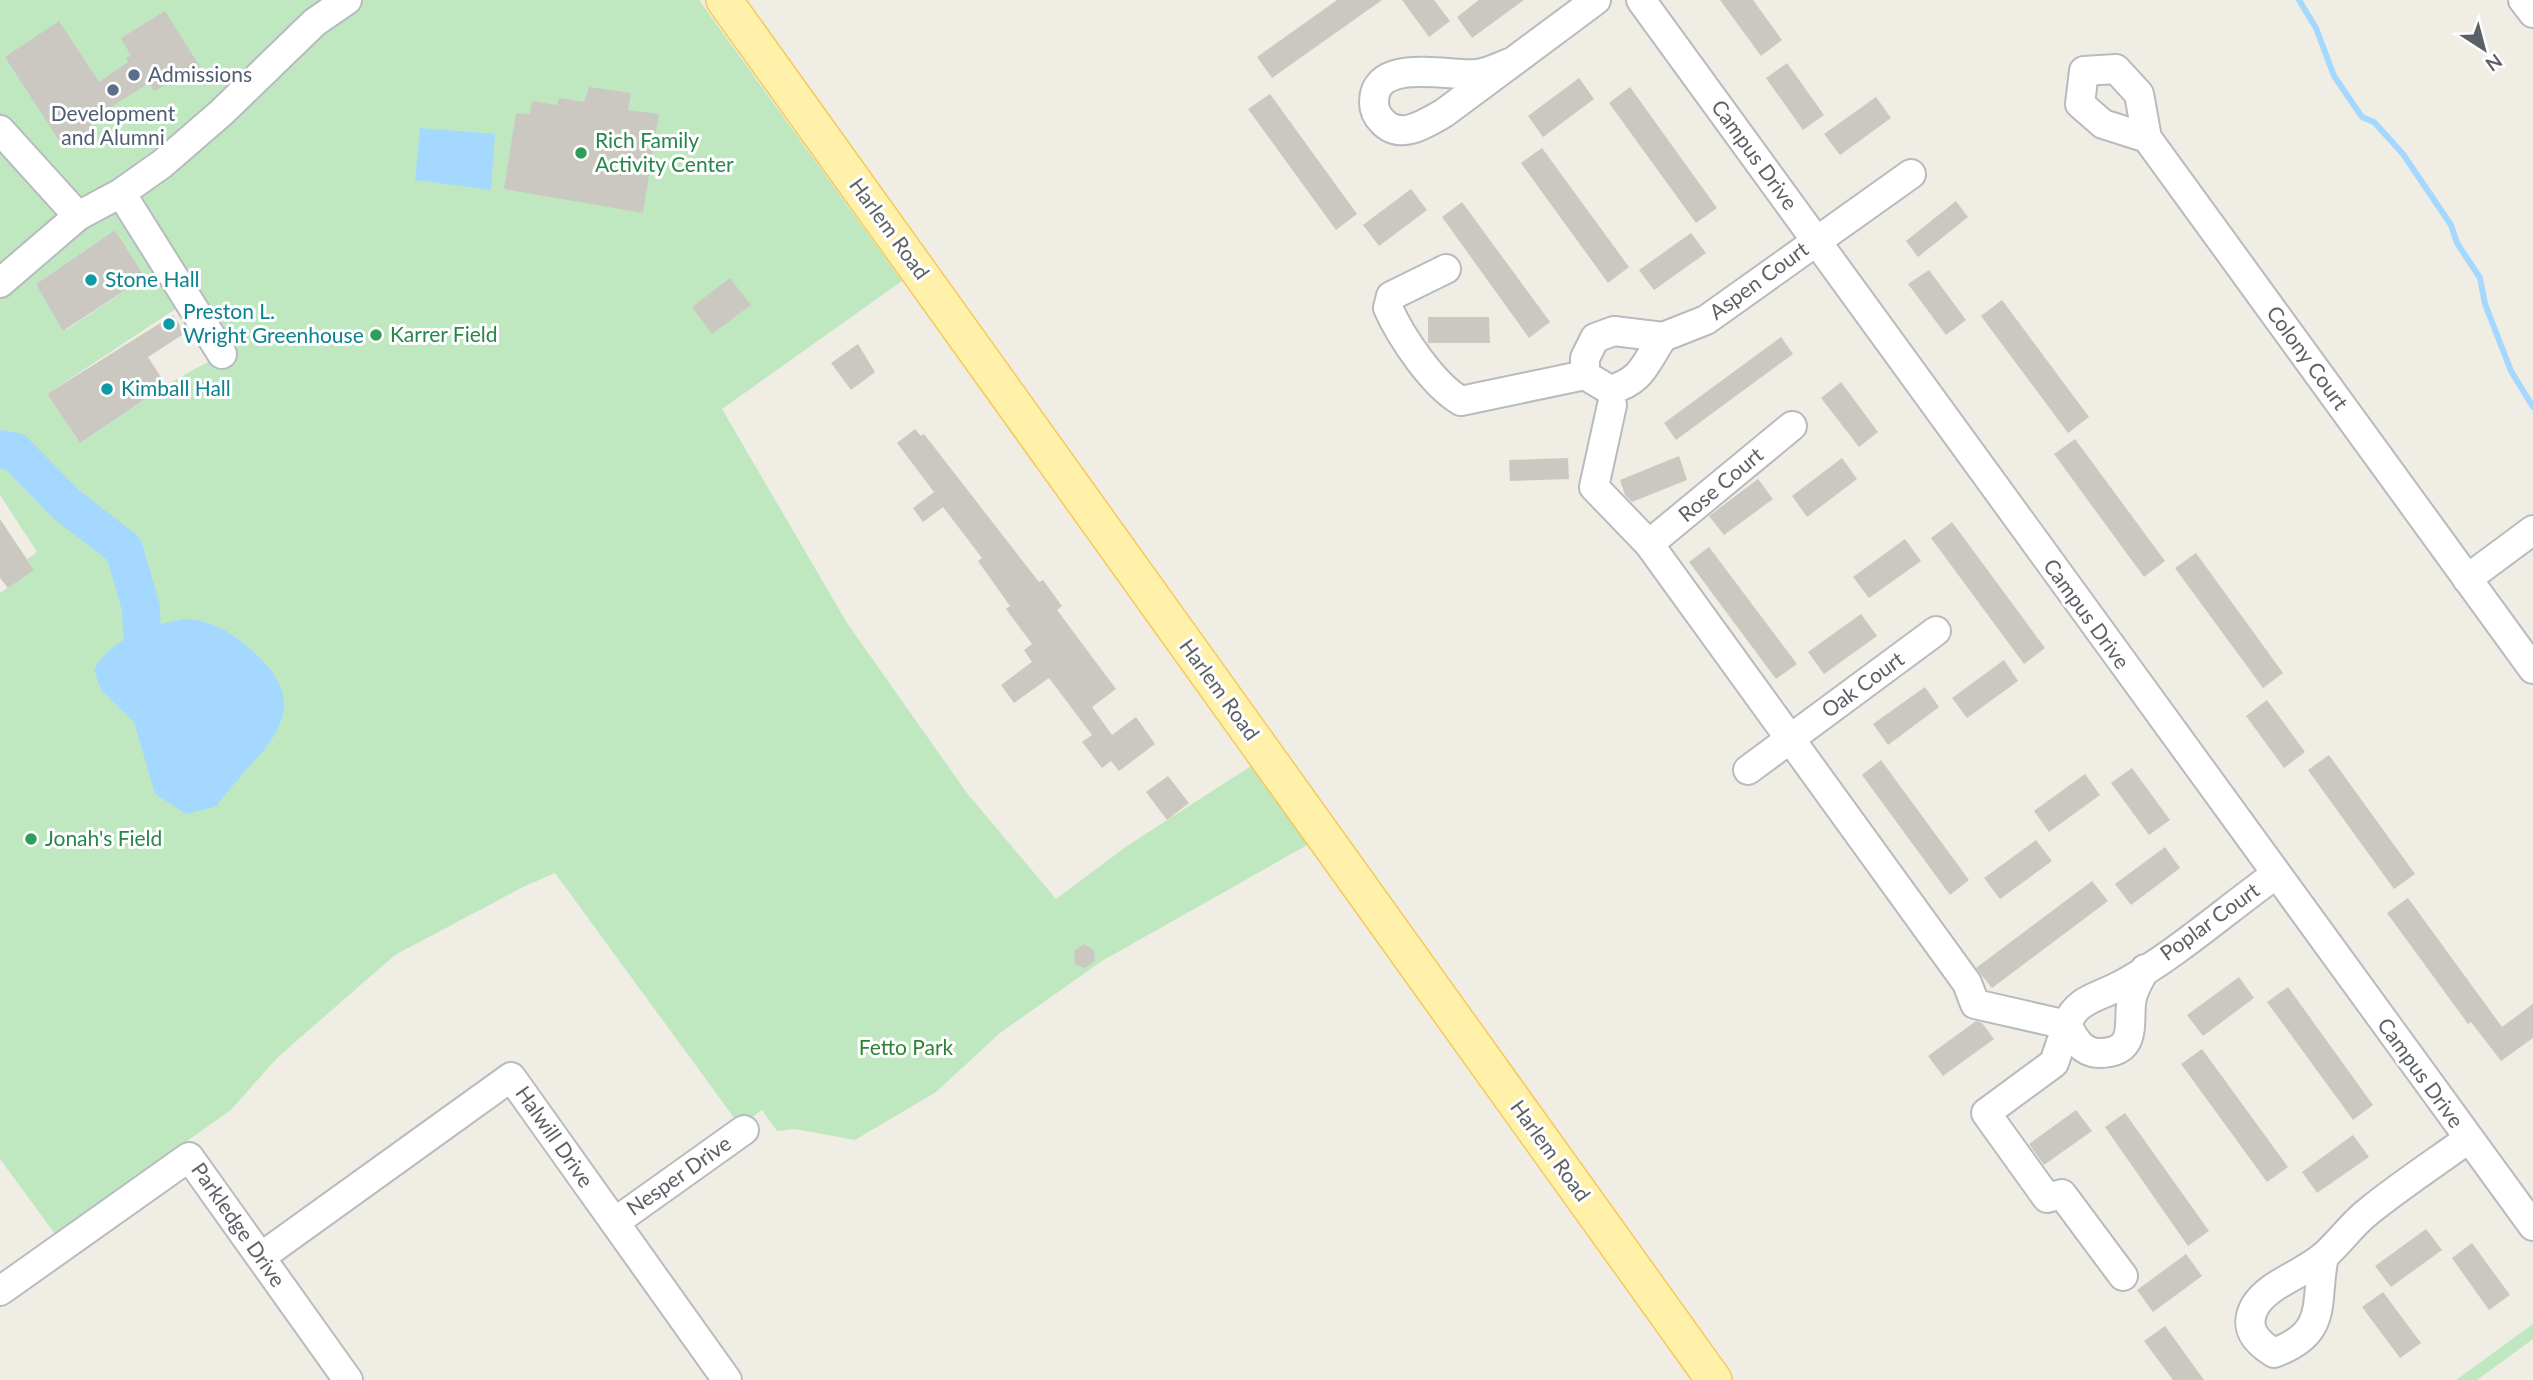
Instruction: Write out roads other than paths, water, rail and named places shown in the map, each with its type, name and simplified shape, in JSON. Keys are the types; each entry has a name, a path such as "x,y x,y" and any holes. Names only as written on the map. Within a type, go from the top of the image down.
{"main road":[{"name":"Harlem Road","path":"724,0 1714,1380"}],"street":[{"path":"0,283 78,216 121,193 162,164 221,113 315,22 347,0"},
{"path":"1512,62 1596,0"},
{"name":"Campus Drive","path":"1641,0 2533,1226"},
{"path":"2523,0 2533,13"},
{"path":"0,130 78,216"},
{"name":"Colony Court","path":"2147,138 2533,669"},
{"name":"Aspen Court","path":"1585,375 1585,358 1595,338 1614,331 1663,337 1706,320 1911,174"},
{"path":"121,193 222,354"},
{"path":"1446,268 1391,296 1388,308 1395,324 1445,392 1461,401 1585,375 1610,390 1629,385 1641,374 1663,337"},
{"path":"1612,405 1594,486 1649,544 1967,982 1975,1004 2067,1025 2054,1063 1986,1114 2048,1198 2063,1194 2123,1276"},
{"name":"Rose Court","path":"1649,544 1792,426"},
{"path":"2467,579 2533,530"},
{"name":"Oak Court","path":"1748,771 1936,631"},
{"name":"Poplar Court","path":"2146,969 2132,996 2133,1021 2127,1040 2110,1053 2092,1052 2076,1042 2067,1025 2071,1013 2093,996 2120,986 2146,969 2275,874"},
{"name":"Halwill Drive","path":"261,1257 511,1077 727,1380"},
{"name":"Nesper Drive","path":"615,1222 744,1130"},
{"path":"2324,1256 2366,1212 2468,1139"},
{"name":"Parkledge Drive","path":"0,1290 189,1157 348,1380"}],"water":[{"path":"420,128 495,134 491,190 415,180"},
{"path":"183,619 212,625 246,645 276,679 284,704 277,730 269,743 218,806 186,814 155,794 134,722 101,690 94,670 109,650 120,642 158,625"}],"waterway":[{"path":"2299,0 2316,28 2334,76 2362,117 2374,122 2403,154 2451,225 2457,243 2480,278 2485,304 2511,371 2533,407"},
{"path":"0,449 15,452 67,505 124,549 141,608 142,633"}],"place":[{"name":"Admissions","path":"134,75"},
{"name":"Development and Alumni","path":"113,90"},
{"name":"Rich Family Activity Center","path":"581,153"},
{"name":"Stone Hall","path":"91,280"},
{"name":"Preston L. Wright Greenhouse","path":"169,324"},
{"name":"Karrer Field","path":"376,335"},
{"name":"Kimball Hall","path":"107,389"},
{"name":"Jonah's Field","path":"31,839"}],"park label":[{"name":"Fetto Park","path":"906,1048"}]}
